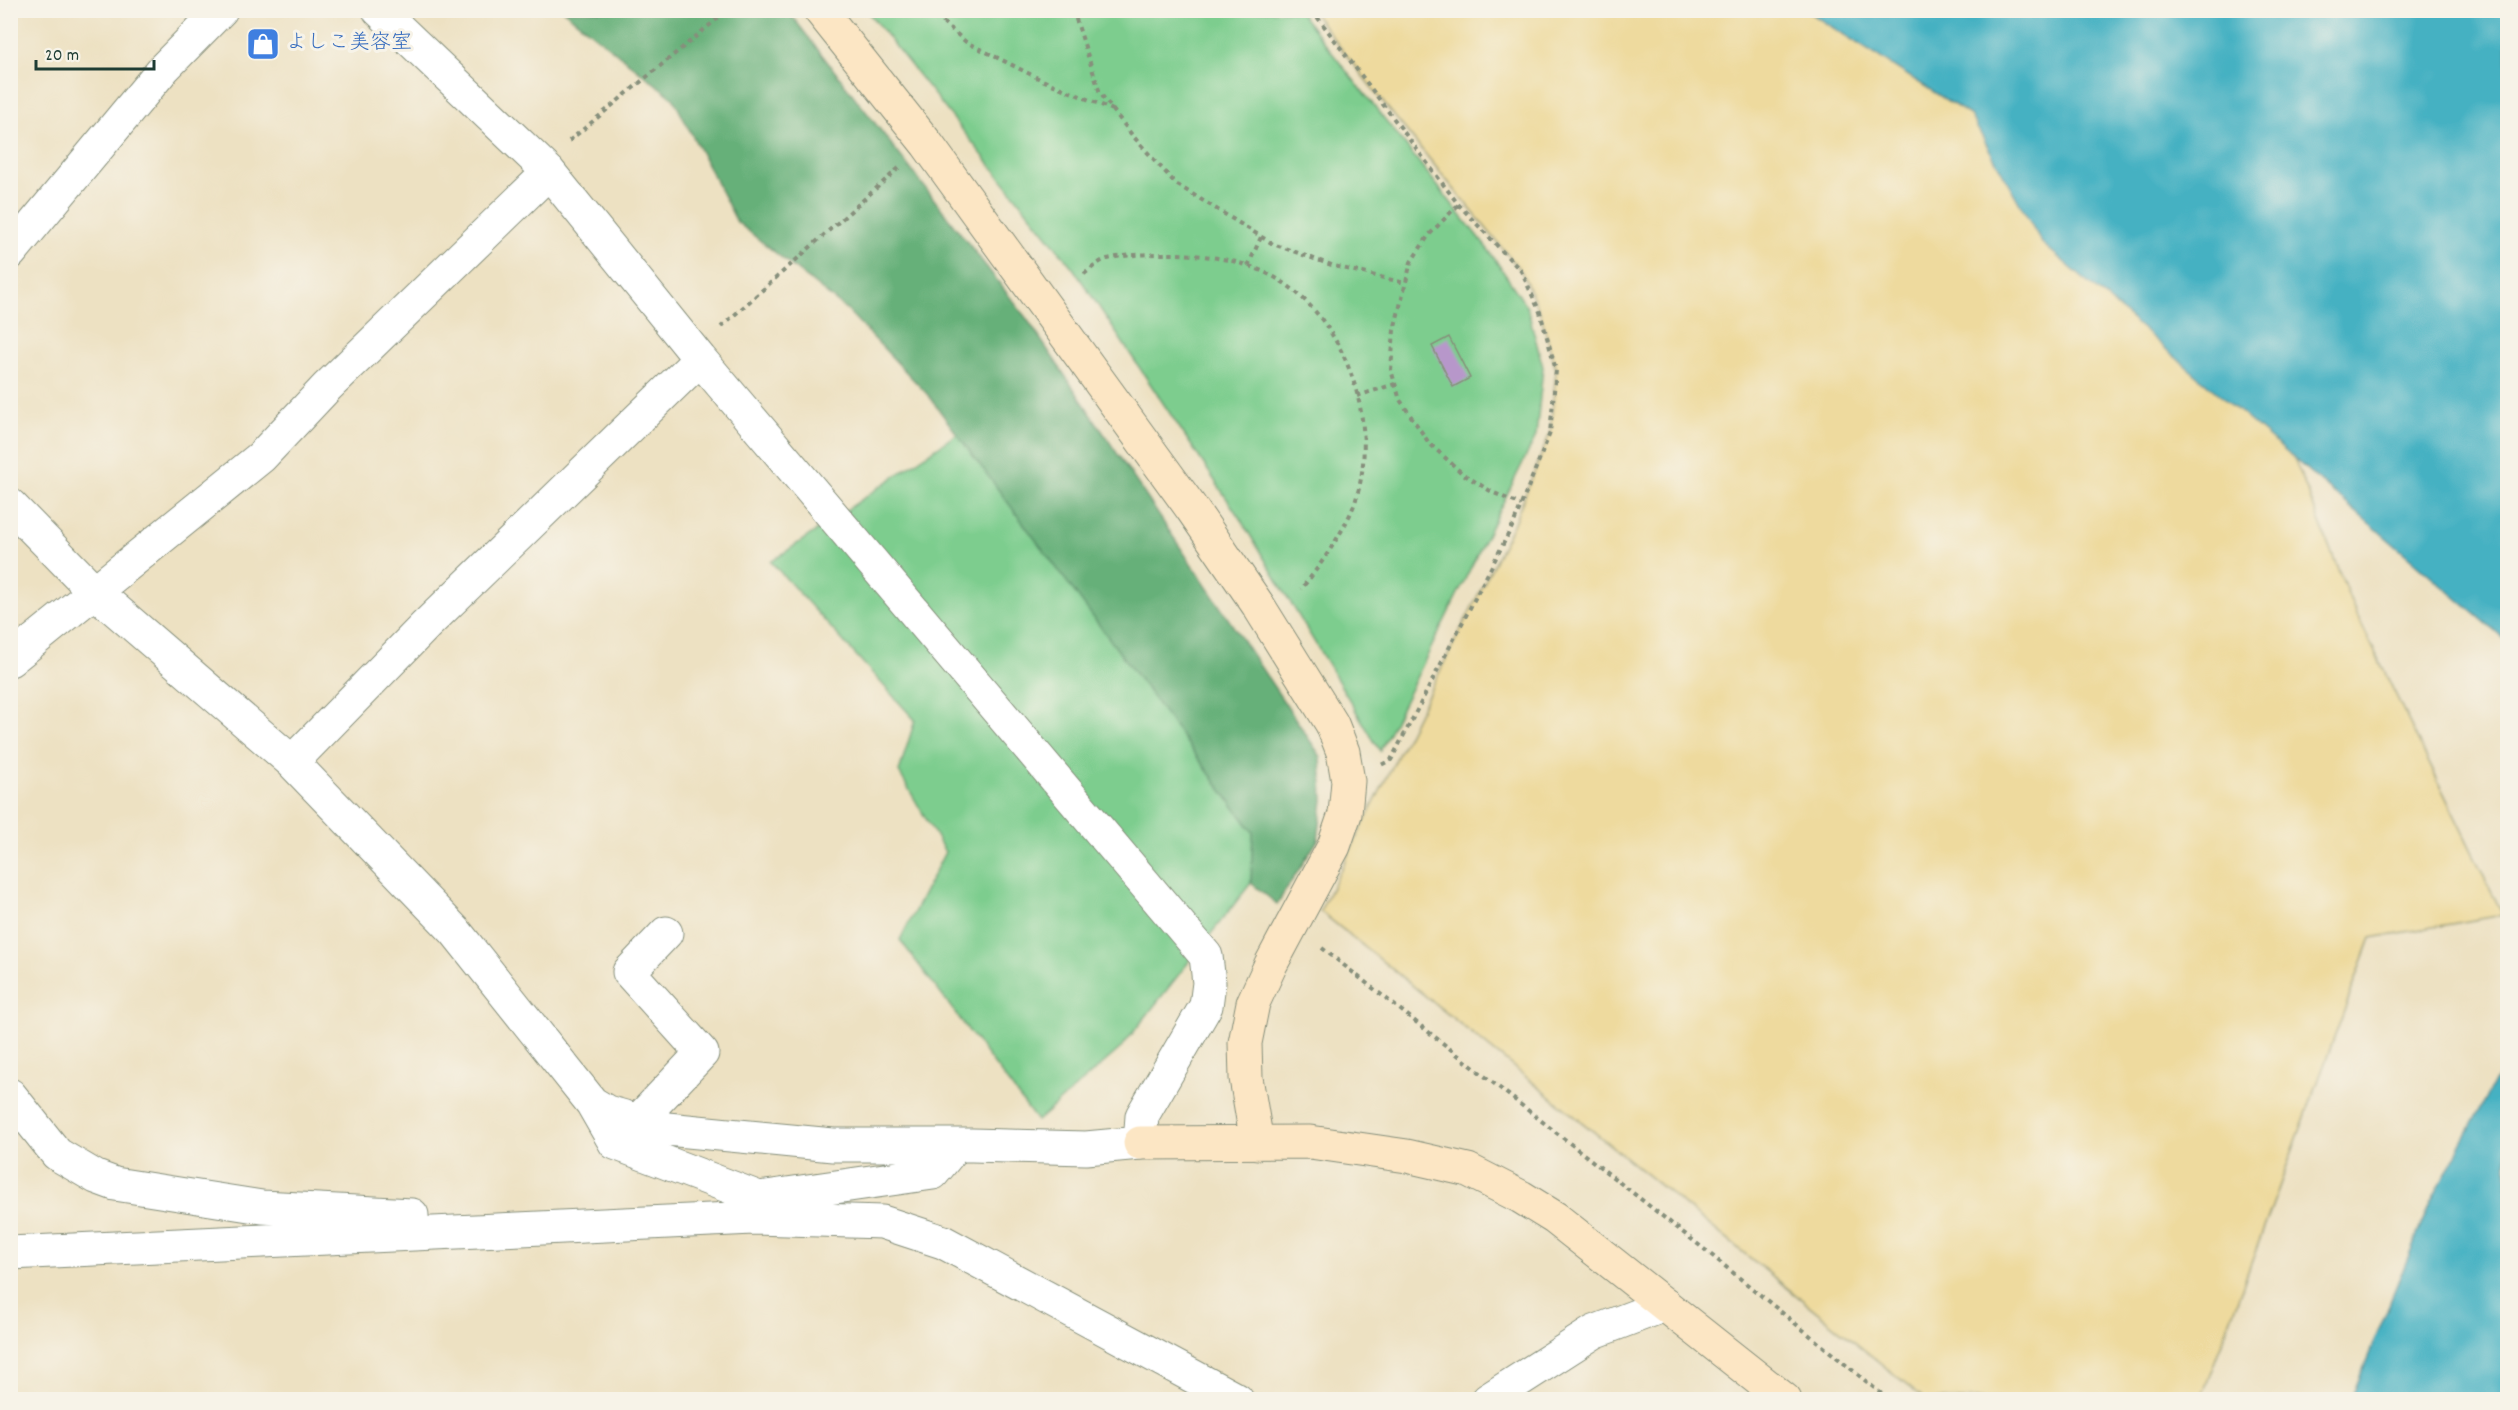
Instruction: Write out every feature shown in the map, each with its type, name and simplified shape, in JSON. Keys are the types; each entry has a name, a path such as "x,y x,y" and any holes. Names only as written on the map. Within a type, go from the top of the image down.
{"street":[{"path":"10,253 164,68 221,10"},
{"path":"379,10 545,169 697,356 1206,956 1209,983 1206,1006 1142,1116 1140,1143"},
{"path":"820,10 927,144 1192,509 1258,605 1332,724 1343,752 1348,781 1345,814 1334,846 1253,1002 1245,1043 1246,1078 1257,1143"},
{"path":"10,660 261,457 327,387 545,169"},
{"path":"292,762 426,625 697,356"},
{"path":"10,505 95,592 292,762 455,931 592,1103 615,1143 756,1208 882,1222 943,1242 1237,1400"},
{"path":"638,1121 702,1053 629,972 666,933"},
{"path":"10,1095 57,1154 96,1177 115,1184 262,1208 413,1215 497,1230"},
{"path":"592,1103 607,1112 667,1129 833,1145 1086,1148 1140,1143 1310,1142 1407,1156 1468,1170 1521,1197 1555,1218 1785,1400"},
{"path":"10,1253 497,1230 756,1208 933,1173 956,1145"},
{"path":"1488,1400 1594,1332 1665,1305"}],"path":[{"path":"545,169 728,10"},
{"path":"1073,10 1100,93 1176,184 1273,244 1334,266 1405,283"},
{"path":"1312,10 1458,204 1521,271 1540,312 1556,370 1550,433 1513,525 1390,760 1348,781"},
{"path":"930,11 966,42 1042,80 1113,110"},
{"path":"697,356 927,144"},
{"path":"1458,204 1429,235 1411,262 1394,330 1391,370 1400,400 1429,443 1463,474 1492,492 1521,505"},
{"path":"1248,266 1261,237"},
{"path":"1084,274 1105,260 1159,254 1195,255 1236,261 1286,285 1314,309 1353,375 1362,416 1364,464 1357,499 1335,542 1301,589"},
{"path":"1357,396 1395,384"},
{"path":"1292,924 1704,1249 1889,1400"}],"green space":[{"path":"564,11 788,11 1027,319 1321,757 1323,800 1318,840 1277,904 1251,883 1253,832 928,395 847,310 737,222 673,98"},
{"path":"867,11 1299,11 1490,252 1527,307 1543,367 1536,436 1380,751 1241,520 1073,268"},
{"path":"958,433 1253,832 1251,883 1121,1048 1037,1121 900,940 945,852 899,772 915,720 771,562"}],"sand":[{"path":"1312,11 1807,11 1970,115 2042,243 2294,458 2354,609 2503,915 2371,938 2201,1399 1925,1399 1320,911 1513,525 1550,433 1556,370 1540,312 1521,271 1386,106"}],"water":[{"path":"1807,11 2507,11 2507,641 2042,243 1970,115"},
{"path":"2507,1058 2507,1399 2351,1399 2430,1203"}],"building":[{"path":"1449,337 1470,378 1453,387 1432,346"}],"place":[{"name":"よしこ美容室","path":"263,44"}]}
